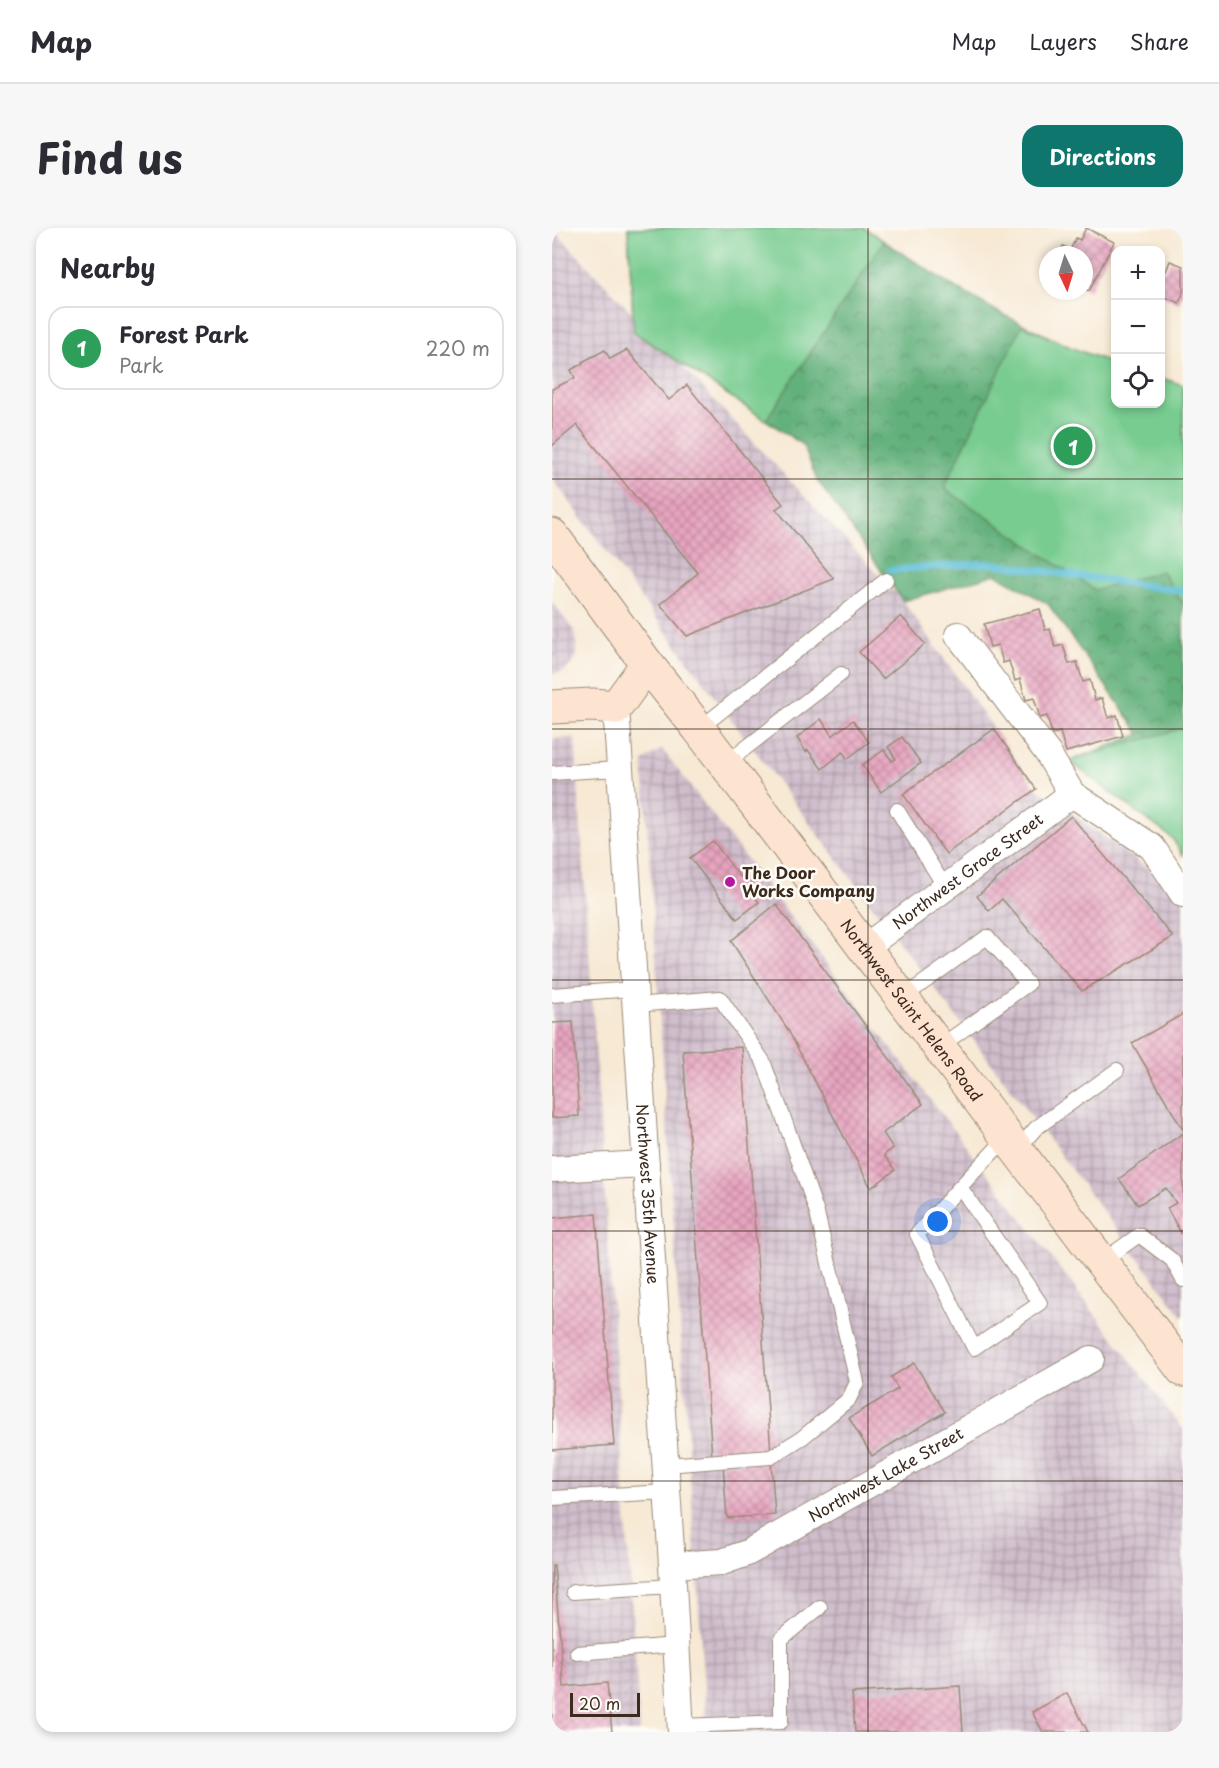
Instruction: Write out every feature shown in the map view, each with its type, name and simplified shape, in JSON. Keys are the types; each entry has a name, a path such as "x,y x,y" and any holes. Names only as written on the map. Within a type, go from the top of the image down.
{"main road":[{"name":"Northwest Saint Helens Road","path":"552,535 647,664 699,729 1183,1370"},
{"path":"552,707 616,706 647,664"}],"street":[{"path":"958,635 1047,752 1072,794 1152,847 1183,894"},
{"name":"Northwest 35th Avenue","path":"616,706 668,1492 681,1729"},
{"name":"Northwest Groce Street","path":"864,948 1072,794"},
{"path":"552,1169 646,1164"},
{"name":"Northwest Lake Street","path":"673,1576 747,1554 1091,1359"}],"lane":[{"path":"699,729 886,580"},
{"path":"725,764 841,674"},
{"path":"552,773 619,769"},
{"path":"897,810 945,887"},
{"path":"902,998 987,938 1028,984 939,1047"},
{"path":"552,995 720,998 763,1061 817,1213 857,1382 849,1398 803,1437 771,1457 666,1465"},
{"path":"960,1186 1040,1304 974,1348 917,1234 960,1186 1012,1143 1117,1070"},
{"path":"1101,1262 1139,1235 1172,1260 1183,1280"},
{"path":"552,1498 668,1492"},
{"path":"573,1592 673,1576"},
{"path":"681,1729 782,1727 781,1639 820,1607"},
{"path":"577,1653 676,1645"}],"shaded area":[{"path":"552,228 903,601 1035,787 1183,894 1183,1317 740,731 552,478"},
{"path":"552,602 573,629 577,643 576,659 565,671 552,674"},
{"path":"575,738 640,1732 552,1732 552,739"},
{"path":"662,749 1183,1429 1183,1732 707,1732 643,761"}],"green space":[{"path":"628,228 864,228 951,285 998,312 1072,348 1111,363 1111,408 1165,408 1165,379 1183,385 1183,855 1172,838 1069,761 1140,734 1048,604 996,574 903,601 817,480 803,445 634,332"},
{"path":"628,228 864,228 884,241 766,420 634,332"},
{"path":"1022,325 1111,363 1111,408 1165,408 1165,379 1183,385 1183,604 1162,571 1095,590 944,488"},
{"path":"1183,728 1183,855 1172,838 1069,761"}],"building":[{"path":"1086,228 1114,242 1093,283 1093,246 1072,246 1076,238 1080,240"},
{"path":"1170,261 1183,266 1183,293 1179,303 1165,297 1166,271"},
{"path":"605,350 610,359 627,350 669,400 687,385 783,504 776,509 834,579 687,636 660,604 698,573 577,425 552,446 552,389 575,378 571,370"},
{"path":"1040,609 1045,630 1050,629 1055,647 1063,645 1069,664 1077,662 1083,682 1090,680 1095,700 1102,698 1108,718 1117,715 1123,736 1066,752 1060,732 1052,734 1047,716 1040,718 1034,698 1026,700 1020,679 1015,681 1009,661 1003,663 998,645 990,647 984,624"},
{"path":"901,616 925,644 883,679 859,652"},
{"path":"821,719 832,736 853,720 869,742 847,759 843,752 822,769 797,738"},
{"path":"994,729 1036,789 946,854 903,794"},
{"path":"902,737 921,763 881,792 862,765 884,750 892,761 896,759 888,747"},
{"path":"1071,816 1173,937 1082,991 1002,899 989,911 977,896"},
{"name":"The Door Works Company","path":"713,841 740,877 745,873 756,888 751,892 759,902 737,919 690,858"},
{"path":"776,904 923,1104 883,1133 893,1148 884,1155 895,1170 871,1188 788,1030 731,941"},
{"path":"1183,1014 1183,1130 1132,1043"},
{"path":"573,1022 579,1116 552,1118 552,1023"},
{"path":"742,1047 771,1453 712,1457 683,1051"},
{"path":"1183,1133 1183,1237 1167,1208 1176,1203 1166,1188 1138,1205 1119,1179"},
{"path":"596,1214 614,1445 552,1450 552,1218"},
{"path":"914,1363 945,1412 872,1456 849,1418 898,1389 891,1377"},
{"path":"771,1461 775,1515 727,1518 723,1464"},
{"path":"552,1565 554,1565 564,1687 607,1683 612,1732 552,1732"},
{"path":"960,1686 963,1732 855,1732 852,1693"},
{"path":"1067,1693 1088,1732 1043,1732 1032,1712"}],"waterway":[{"path":"890,570 989,563 1183,591"}],"place":[{"name":"Forest Park","path":"1073,446"},
{"name":"The Door Works Company","path":"730,882"}]}
